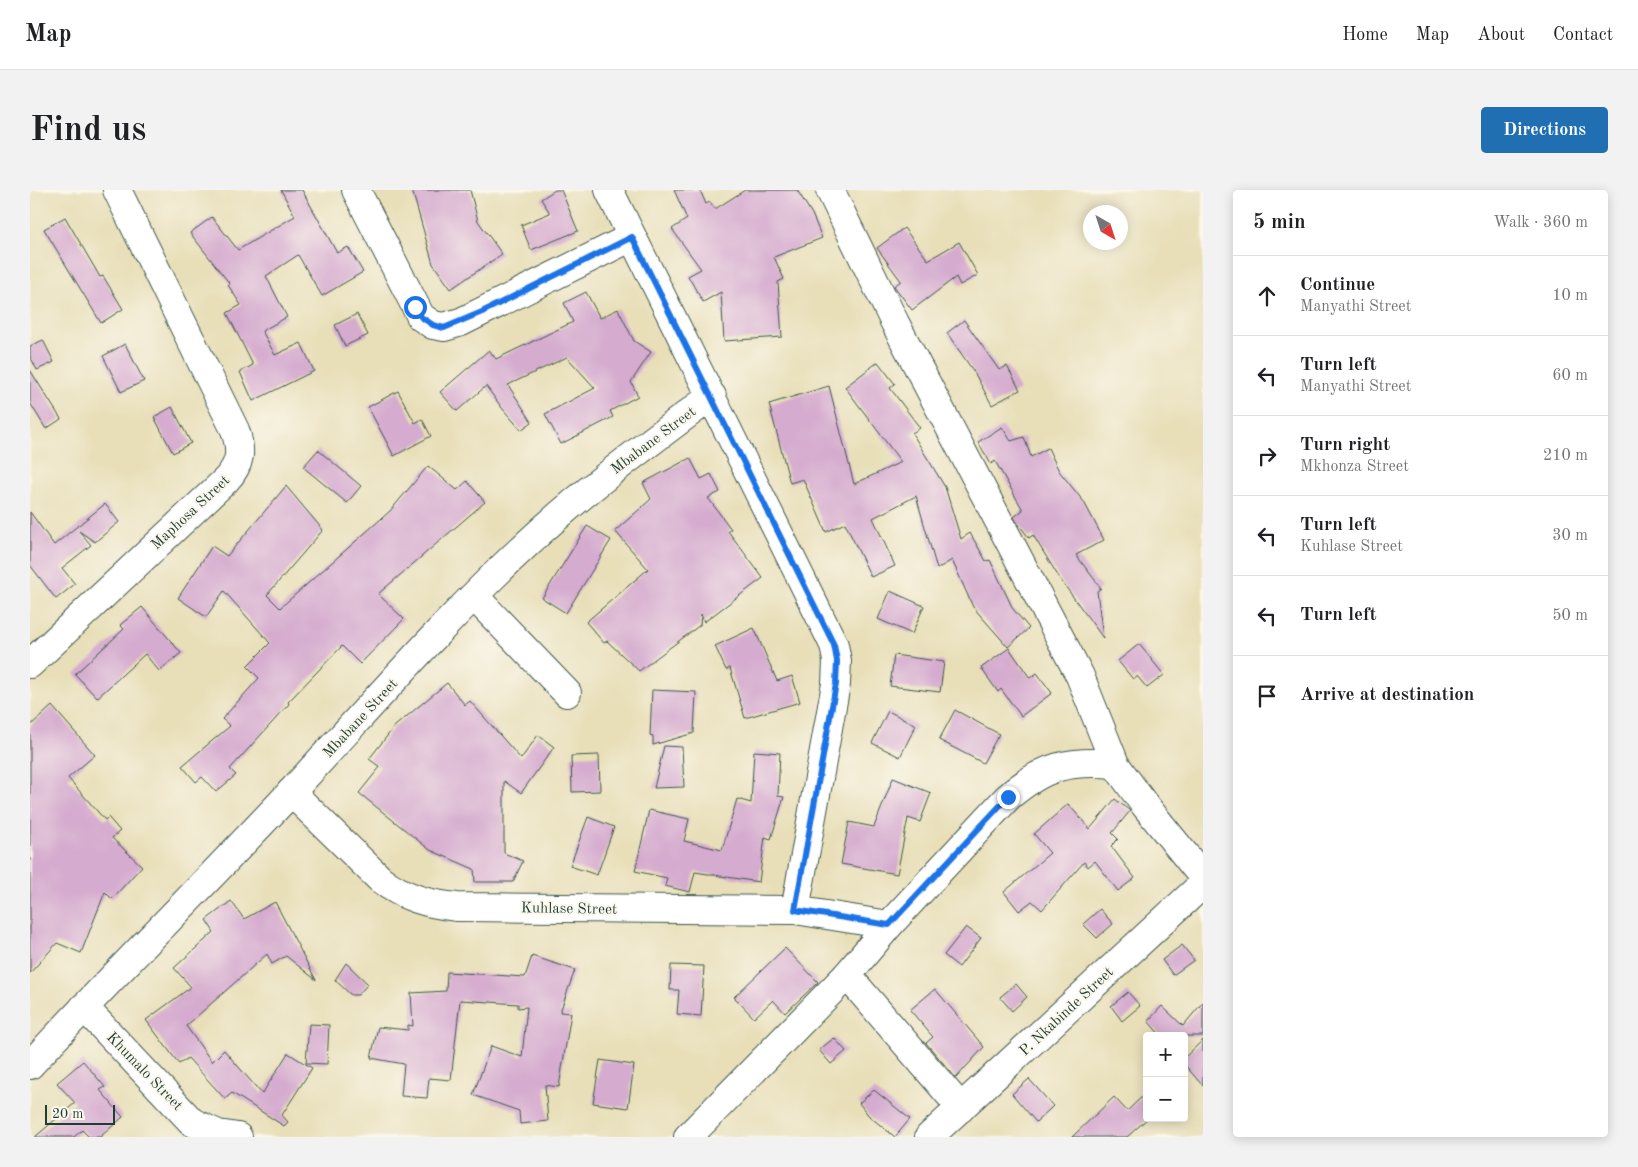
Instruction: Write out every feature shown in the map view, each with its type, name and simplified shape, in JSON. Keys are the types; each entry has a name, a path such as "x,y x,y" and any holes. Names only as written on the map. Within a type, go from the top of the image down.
{"street":[{"name":"Maphosa Street","path":"34,649 226,480 232,473 240,456 241,448 235,430 117,190"},
{"path":"356,190 421,317 433,325 444,328 482,312 632,237"},
{"path":"609,190 829,632 836,654 836,684 795,910"},
{"path":"830,190 895,323 1080,676 1115,764 1144,804 1203,877"},
{"name":"Mbabane Street","path":"30,1065 291,792 474,596 578,499 623,462 712,396"},
{"path":"474,596 567,693"},
{"path":"688,1137 847,975 889,925 977,829 1025,782 1043,771 1065,764 1086,762 1115,764"},
{"name":"Kuhlase Street","path":"291,792 380,879 394,890 433,905 457,907 795,910 889,925"},
{"name":"P. Nkabinde Street","path":"929,1137 1203,884"},
{"path":"847,975 962,1108"},
{"name":"Khumalo Street","path":"84,1008 192,1122 218,1134 238,1137"}],"building":[{"path":"281,190 302,190 337,253 348,247 363,272 322,296 298,255 266,276 287,317 262,331 275,355 301,343 314,371 253,401 240,372 253,365 227,313 241,305 228,285 230,284 190,233 212,217 238,250 295,216"},
{"path":"412,190 470,190 478,221 502,254 451,289 433,264"},
{"path":"555,190 561,190 578,231 531,250 521,225 550,213 541,199"},
{"path":"674,190 700,190 706,204 710,202 715,209 745,190 797,190 812,214 822,238 774,257 784,279 778,282 782,337 724,341 721,292 703,302 688,276 701,269 672,229 687,219"},
{"path":"65,217 100,277 103,276 123,309 101,323 44,229"},
{"path":"904,228 928,260 959,242 978,275 960,285 956,277 912,310 894,286 901,281 877,248"},
{"path":"586,292 600,318 618,309 634,341 651,352 631,382 638,396 610,411 613,417 561,444 545,414 595,388 567,357 508,385 532,422 521,430 486,386 457,411 440,392 489,350 496,359 573,322 564,303"},
{"path":"357,314 368,335 345,346 335,325"},
{"path":"964,320 999,370 1007,366 1020,390 992,405 974,372 947,333"},
{"path":"43,340 54,362 37,370 30,356 30,346"},
{"path":"125,344 144,381 121,392 103,356"},
{"path":"878,362 895,384 890,388 920,428 912,433 945,487 961,539 970,533 986,561 990,560 1013,609 1029,628 1008,647 973,607 952,560 937,569 916,496 873,518 895,566 871,577 845,523 826,532 803,479 790,483 769,404 829,386 854,484 901,462 845,387"},
{"path":"30,370 61,419 46,429 30,403"},
{"path":"398,391 415,423 422,419 431,436 394,456 368,407"},
{"path":"172,407 191,443 173,453 154,417"},
{"path":"1002,427 1011,441 1024,437 1031,457 1048,448 1059,471 1084,502 1104,540 1076,555 1101,588 1097,591 1103,638 1060,579 1033,535 1029,538 1017,522 1014,517 1023,510 995,461 991,464 978,442"},
{"path":"318,450 361,486 347,503 303,467"},
{"path":"690,458 701,479 711,474 720,492 708,498 731,529 728,531 763,578 704,622 701,614 700,625 639,671 607,641 604,643 586,622 648,569 615,531 651,499 643,483"},
{"path":"428,466 457,490 467,481 485,502 378,594 404,619 360,664 342,646 288,702 289,704 230,769 236,775 216,792 202,777 196,782 182,766 230,726 222,719 259,678 247,666 270,643 224,591 206,617 178,598 212,546 227,556 286,486 323,530 267,595 280,608 390,511"},
{"path":"105,504 119,522 95,542 79,531 91,545 62,568 75,584 56,599 30,565 30,512 54,545"},
{"path":"587,526 611,540 566,613 542,598"},
{"path":"890,591 924,606 912,634 878,619"},
{"path":"142,607 181,653 159,671 145,654 97,698 75,674 124,629 120,625"},
{"path":"754,628 777,681 792,676 800,702 745,718 730,668 726,670 715,646"},
{"path":"1139,644 1164,675 1147,688 1137,676 1133,679 1118,661"},
{"path":"1009,648 1030,678 1037,673 1052,693 1021,716 1001,689 998,692 981,668"},
{"path":"894,655 944,662 940,692 890,686"},
{"path":"447,683 465,705 470,701 521,759 538,735 554,747 521,793 504,781 504,853 523,861 513,882 475,882 474,869 430,850 359,793 380,767 369,759 395,726"},
{"path":"652,690 696,692 694,733 653,745 653,736 650,735"},
{"path":"52,706 95,755 68,778 105,820 108,817 120,831 112,838 142,866 112,899 105,892 81,953 57,943 30,973 30,726"},
{"path":"955,710 999,734 983,763 939,740"},
{"path":"888,711 916,725 900,757 872,743"},
{"path":"664,746 682,747 684,787 654,788"},
{"path":"754,751 780,753 778,796 784,797 771,839 765,837 759,882 695,872 690,892 665,886 667,878 635,871 649,810 689,819 684,841 722,850 737,799 751,803"},
{"path":"599,755 600,791 572,792 571,756"},
{"path":"893,778 931,793 920,822 908,818 897,874 841,864 849,822 874,827"},
{"path":"1115,799 1130,811 1112,833 1118,839 1111,846 1135,878 1118,891 1095,861 1088,867 1084,862 1042,910 1032,901 1019,911 1004,892 1050,853 1034,834 1068,804 1090,829"},
{"path":"588,817 614,827 597,875 570,866"},
{"path":"231,901 244,919 275,902 316,980 286,956 272,964 267,954 186,1026 212,1062 224,1050 262,1094 288,1053 312,1068 282,1115 288,1122 284,1126 232,1093 225,1099 188,1058 179,1064 146,1020 191,987 174,968 214,932 206,920"},
{"path":"1100,909 1113,924 1097,938 1083,924"},
{"path":"966,927 981,938 959,967 944,955"},
{"path":"1182,945 1194,960 1173,975 1162,960"},
{"path":"785,948 818,982 785,1013 773,1000 754,1018 734,997"},
{"path":"532,956 575,970 560,1012 571,1013 559,1087 545,1085 548,1121 520,1124 519,1111 473,1095 491,1046 522,1057 527,1007 518,1008 518,1004 460,1000 451,1080 429,1078 427,1098 401,1096 404,1064 371,1058 378,1027 408,1030 408,1025 413,1026 411,993 446,991 447,972 525,977"},
{"path":"346,963 368,984 358,995 351,995 335,980"},
{"path":"671,965 704,966 701,1016 677,1014 679,990 670,990"},
{"path":"1016,984 1027,997 1012,1011 1000,997"},
{"path":"935,989 984,1047 956,1078 926,1043 933,1037 910,1010"},
{"path":"1128,992 1140,1006 1122,1021 1111,1006"},
{"path":"1203,1002 1203,1036 1188,1036 1188,1032 1158,1032 1148,1021 1162,1006 1183,1026"},
{"path":"309,1024 329,1025 327,1064 306,1063"},
{"path":"834,1038 846,1051 831,1064 819,1050"},
{"path":"1203,1040 1203,1086 1188,1069 1188,1054"},
{"path":"600,1060 634,1065 628,1108 593,1103"},
{"path":"83,1061 105,1087 100,1090 123,1117 100,1137 89,1137 82,1130 74,1137 35,1137 75,1103 57,1083"},
{"path":"1029,1079 1053,1106 1036,1122 1012,1094"},
{"path":"874,1090 910,1119 895,1137 869,1116 859,1103"},
{"path":"1143,1096 1144,1122 1127,1137 1072,1137 1114,1097 1127,1111"}],"route":[{"path":"415,307 421,317 433,325 444,328 482,312 632,237 834,645 837,661 836,684 795,910 889,925 1008,797"}]}
